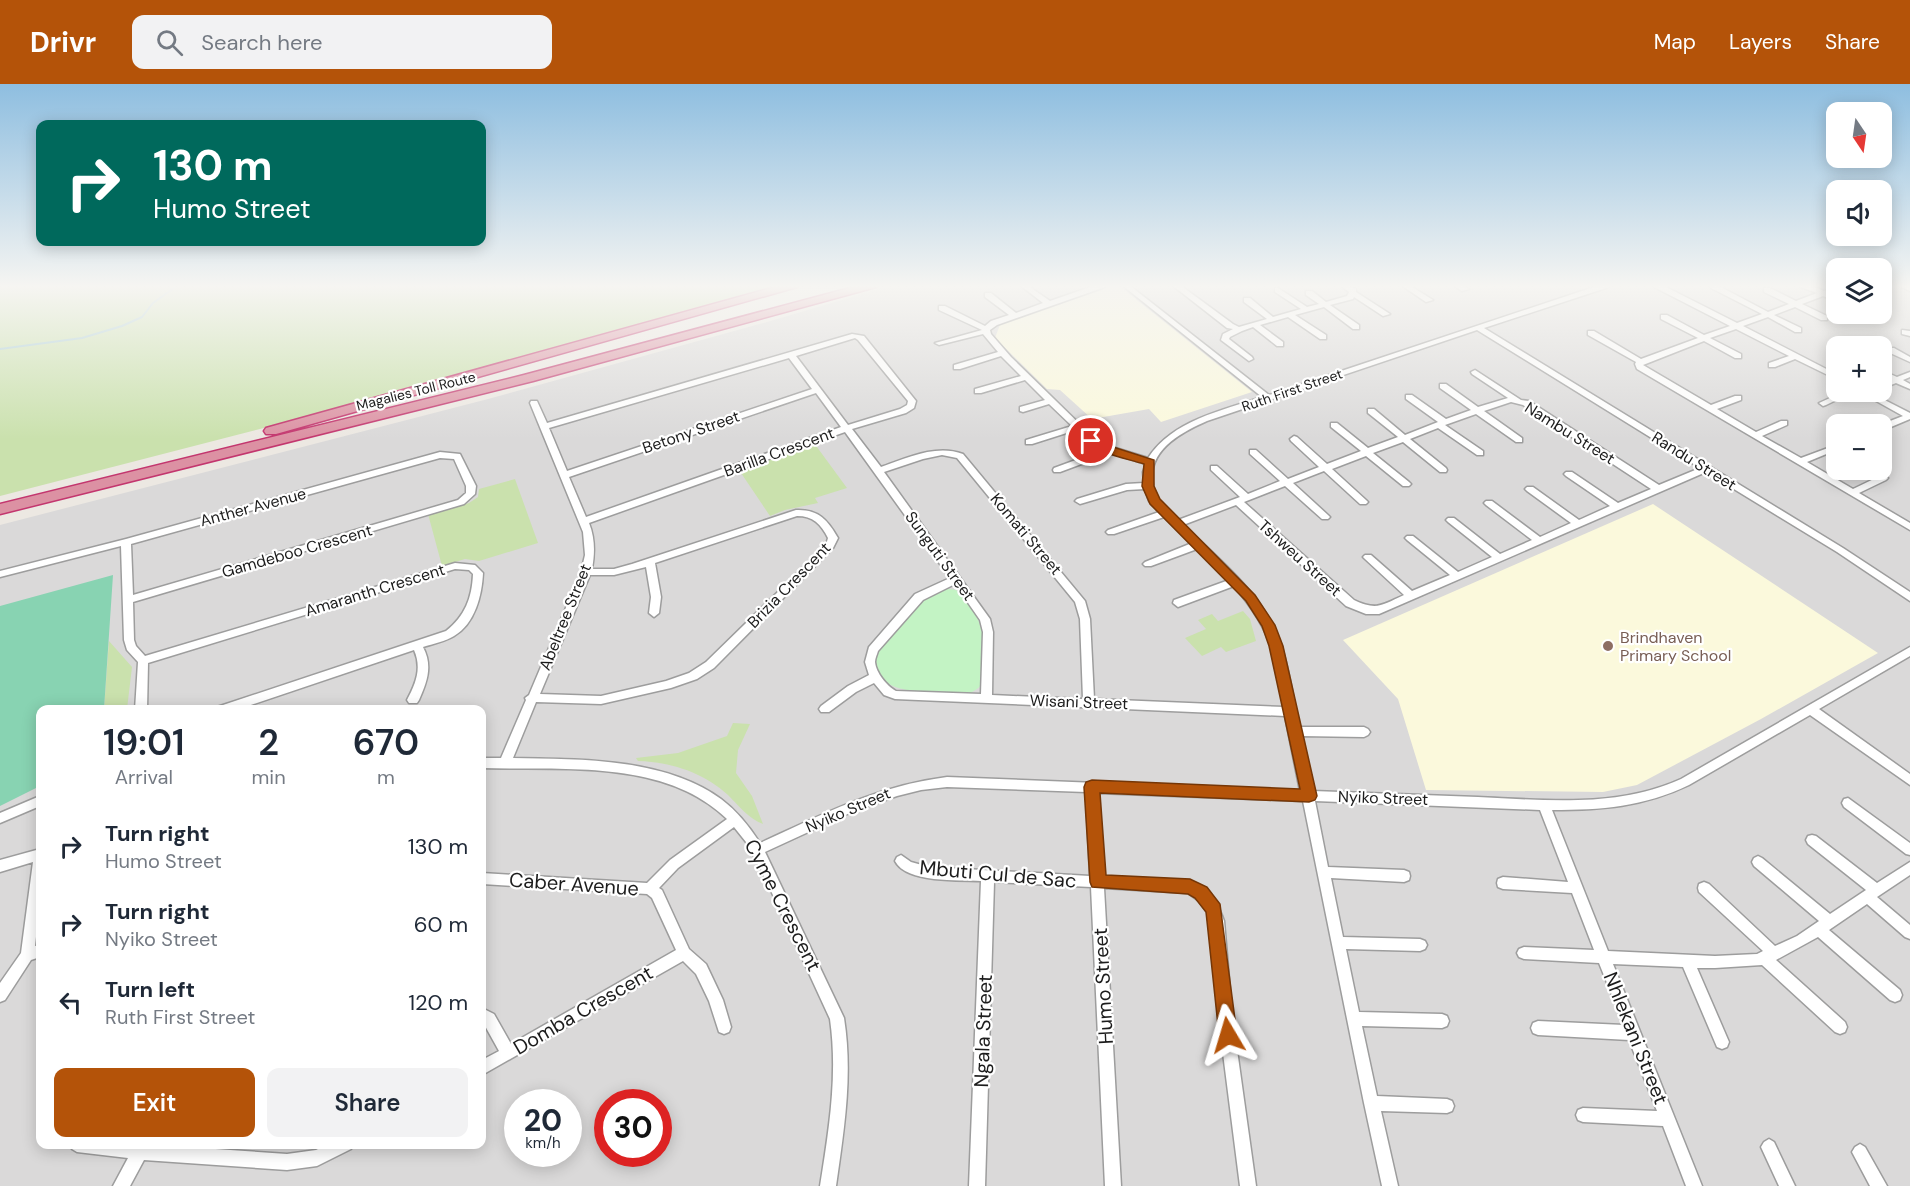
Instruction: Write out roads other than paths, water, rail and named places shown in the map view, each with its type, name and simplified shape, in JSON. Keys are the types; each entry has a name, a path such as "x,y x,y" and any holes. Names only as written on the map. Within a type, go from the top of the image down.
{"highway":[{"name":"Magalies Toll Route","path":"0,502 203,450 609,336"},
{"name":"Magalies Toll Route","path":"0,509 528,378 682,336"}],"street":[{"path":"544,427 852,336"},
{"path":"847,428 903,411 911,406 912,401 858,336"},
{"path":"939,343 963,336"},
{"path":"988,336 1091,441 1110,450 1149,462 1148,486 1154,501 1250,598 1269,625 1276,646 1309,796 1371,1104 1390,1186"},
{"path":"1190,336 1268,398"},
{"path":"1226,336 1225,340 1249,359"},
{"path":"1270,336 1280,344"},
{"name":"Ruth First Street","path":"1149,462 1168,439 1184,428 1449,336"},
{"name":"Randu Street","path":"1492,336 1847,555 1910,597"},
{"path":"1597,336 1641,362"},
{"path":"1701,336 1738,356"},
{"path":"1641,362 1708,336"},
{"path":"1758,336 1826,372"},
{"path":"1892,351 1910,360"},
{"path":"957,367 1003,353"},
{"name":"Barilla Crescent","path":"585,522 847,428 790,354"},
{"path":"1772,365 1796,356"},
{"path":"1641,362 1640,367 1646,372 1910,527"},
{"path":"1475,372 1518,401"},
{"path":"1892,382 1910,374"},
{"path":"978,391 1026,377"},
{"path":"1892,378 1910,387"},
{"name":"Nambu Street","path":"1443,386 1519,440"},
{"name":"Betony Street","path":"565,475 817,390"},
{"path":"1409,397 1480,453"},
{"path":"1709,409 1738,398"},
{"path":"1023,409 1051,401"},
{"name":"Nambu Street","path":"1176,524 1504,401 1518,401 1526,404 1658,489"},
{"path":"1884,402 1910,416"},
{"name":"Abeltree Street","path":"505,763 586,572 590,547 585,522 534,403"},
{"path":"1371,411 1443,470"},
{"path":"1892,423 1910,416"},
{"path":"1755,436 1784,423"},
{"path":"1334,425 1406,484"},
{"path":"1029,442 1077,427"},
{"name":"Sunguti Street","path":"847,428 982,613 987,626 986,699"},
{"path":"1294,439 1363,502"},
{"path":"1057,470 1110,450"},
{"path":"1800,462 1826,451"},
{"name":"Komati Street","path":"879,471 938,452 950,452 960,456 1080,601 1085,619 1089,702"},
{"path":"1253,452 1325,517"},
{"name":"Anther Avenue","path":"0,574 126,542 446,454 457,456 460,459 471,486 470,494 465,500"},
{"path":"1214,468 1241,499"},
{"path":"1368,557 1411,596 1707,468"},
{"path":"1569,474 1617,507"},
{"path":"1852,493 1879,480"},
{"path":"1080,501 1126,487 1148,486"},
{"path":"1530,489 1579,524"},
{"name":"Tshweu Street","path":"1241,499 1350,603 1366,609 1379,610 1411,596"},
{"name":"Gamdeboo Crescent","path":"128,600 465,500"},
{"path":"1489,503 1539,541"},
{"name":"Brizia Crescent","path":"531,698 601,700 668,685 693,676 710,665 757,620 830,546 833,537 819,517 812,513 796,513 650,562 614,572 586,572"},
{"path":"1111,532 1166,513"},
{"path":"1451,520 1499,558"},
{"path":"1410,538 1457,576"},
{"path":"126,542 129,640 131,647 143,661 141,705"},
{"path":"1148,564 1197,545"},
{"path":"650,562 656,597 654,613"},
{"name":"Amaranth Crescent","path":"143,661 455,566 472,567 478,573 478,586 471,609 461,626 450,634 236,705"},
{"path":"825,709 852,688 875,677 870,662 873,650 919,597 957,579"},
{"path":"1178,603 1234,582"},
{"path":"413,700 425,667 417,646"},
{"name":"Nyiko Street","path":"758,850 873,796 923,783 1092,787 1544,805 1609,805 1631,802 1661,793 1685,782 1910,651"},
{"name":"Wisani Street","path":"875,677 888,692 895,695 1290,712"},
{"path":"1810,709 1910,780"},
{"path":"1294,731 1364,732"},
{"name":"Cyme Crescent","path":"486,763 644,772 675,780 694,788 715,800 736,819 758,850 837,1018 841,1039 842,1073 828,1186"},
{"name":"Humo Street","path":"1092,787 1113,1186"},
{"path":"0,818 36,803"},
{"path":"1848,803 1910,850"},
{"name":"Nhlekani Street","path":"1544,805 1694,1186"},
{"path":"650,889 674,864 736,819"},
{"path":"1812,840 1872,893 1910,933"},
{"path":"0,866 36,855"},
{"name":"Mbuti Cul de Sac","path":"901,861 908,866 929,873 1190,887 1201,892 1214,909 1248,1186"},
{"path":"1758,862 1895,995"},
{"path":"1604,958 1738,963 1770,956 1823,925 1910,868"},
{"path":"1324,872 1404,876"},
{"name":"Ngala Street","path":"977,1186 988,877"},
{"name":"Caber Avenue","path":"486,878 650,889 662,899 684,953 700,969 721,1011 724,1027"},
{"path":"1503,883 1577,888"},
{"path":"0,995 27,955 36,885"},
{"path":"1704,888 1839,1027"},
{"path":"1339,943 1420,945"},
{"path":"27,955 36,952"},
{"name":"Domba Crescent","path":"486,1066 684,953"},
{"name":"Nhlekani Street","path":"1524,953 1604,958"},
{"path":"1687,961 1722,1042"},
{"path":"486,1017 508,1053"},
{"path":"1354,1019 1442,1021"},
{"path":"1538,1028 1634,1033"},
{"path":"1371,1104 1447,1106"},
{"name":"Nhlekani Street","path":"1584,1115 1668,1119"},
{"path":"1769,1147 1787,1186"},
{"path":"116,1149 287,1162 317,1158 336,1149"},
{"path":"120,1186 140,1152"},
{"path":"1860,1152 1879,1186"}],"waterway":[{"path":"0,349 87,336"}],"place":[{"name":"Brindhaven Primary School","path":"1608,646"}]}
